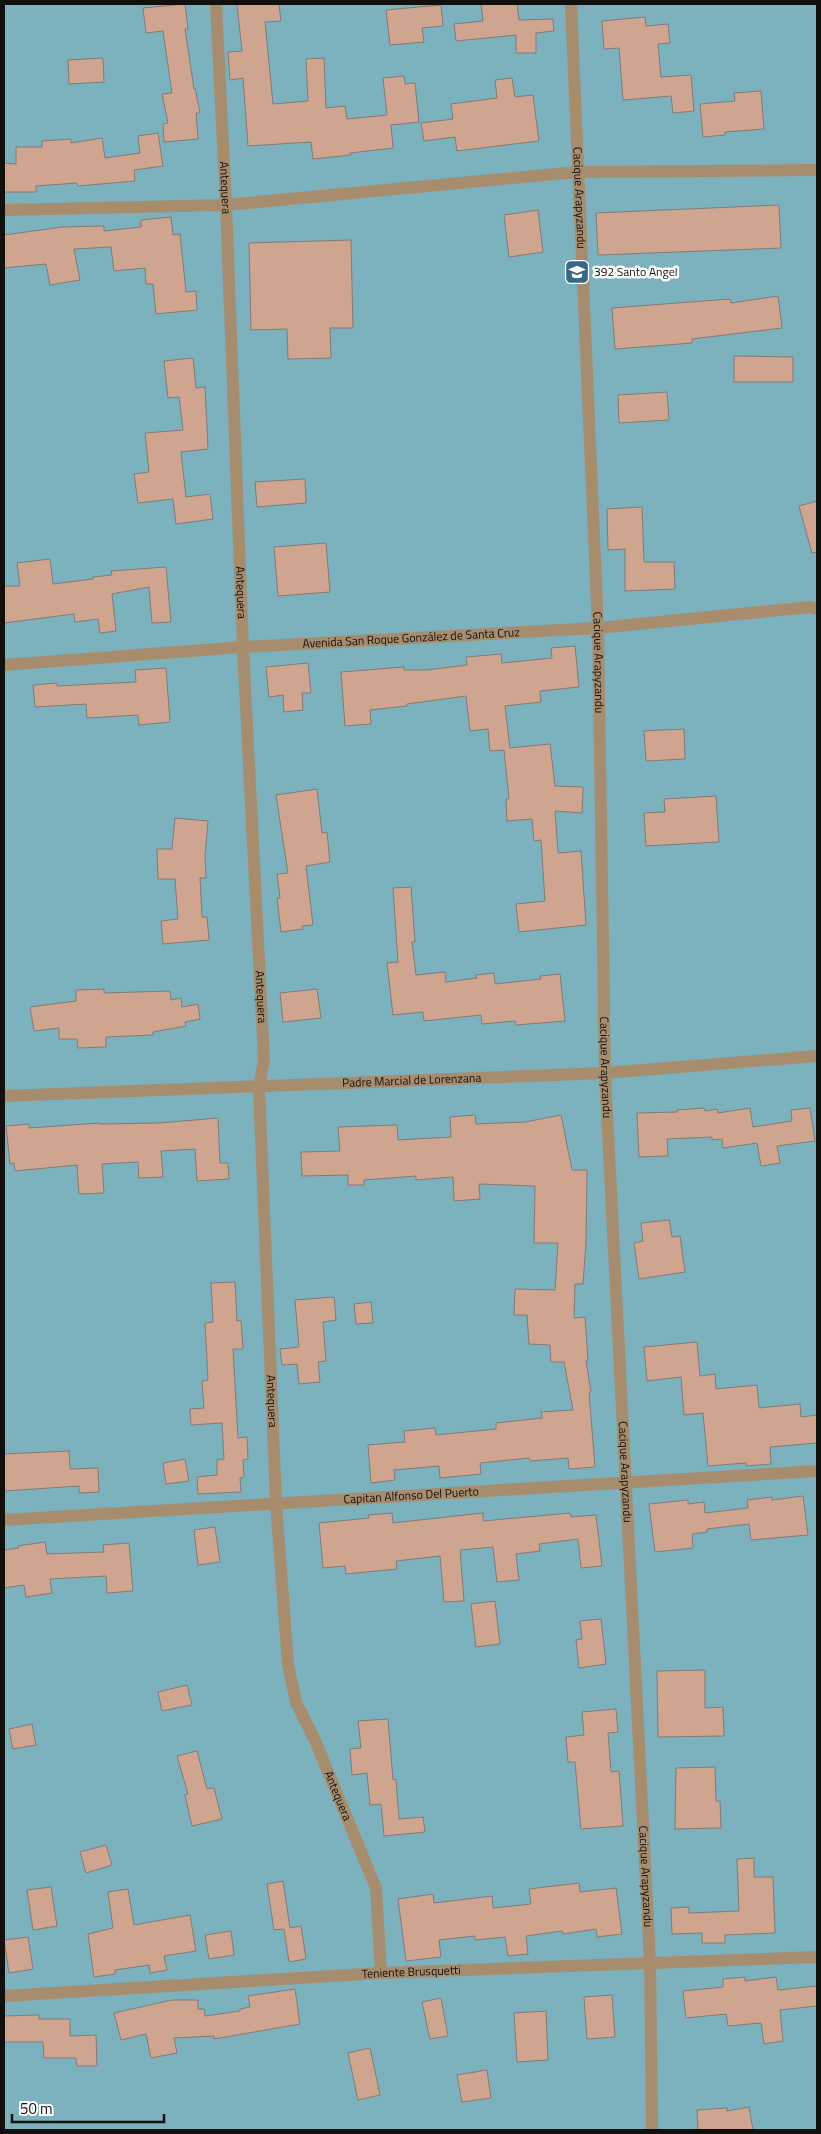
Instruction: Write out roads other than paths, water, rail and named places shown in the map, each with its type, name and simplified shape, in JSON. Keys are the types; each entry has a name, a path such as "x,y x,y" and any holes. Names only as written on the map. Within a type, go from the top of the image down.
{"street":[{"name":"Antequera","path":"216,4 226,205 242,647 264,1059 259,1088 276,1503 288,1664 296,1702 314,1738 376,1888 381,1973"},
{"name":"Cacique Arapyzandu","path":"571,4 598,628 606,1073 650,1962 652,2130"},
{"path":"4,210 226,205 577,172 817,170"},
{"name":"Avenida San Roque González de Santa Cruz","path":"4,665 242,647 598,628 811,607 817,608"},
{"name":"Padre Marcial de Lorenzana","path":"4,1096 259,1088 606,1073 817,1056"},
{"name":"Capitan Alfonso Del Puerto","path":"4,1520 817,1472"},
{"name":"Teniente Brusquetti","path":"4,1996 381,1973 817,1957"}],"water":[{"path":"4,4 817,4 817,2130 4,2130"}],"place":[{"name":"392 Santo Angel","path":"577,272"}]}
